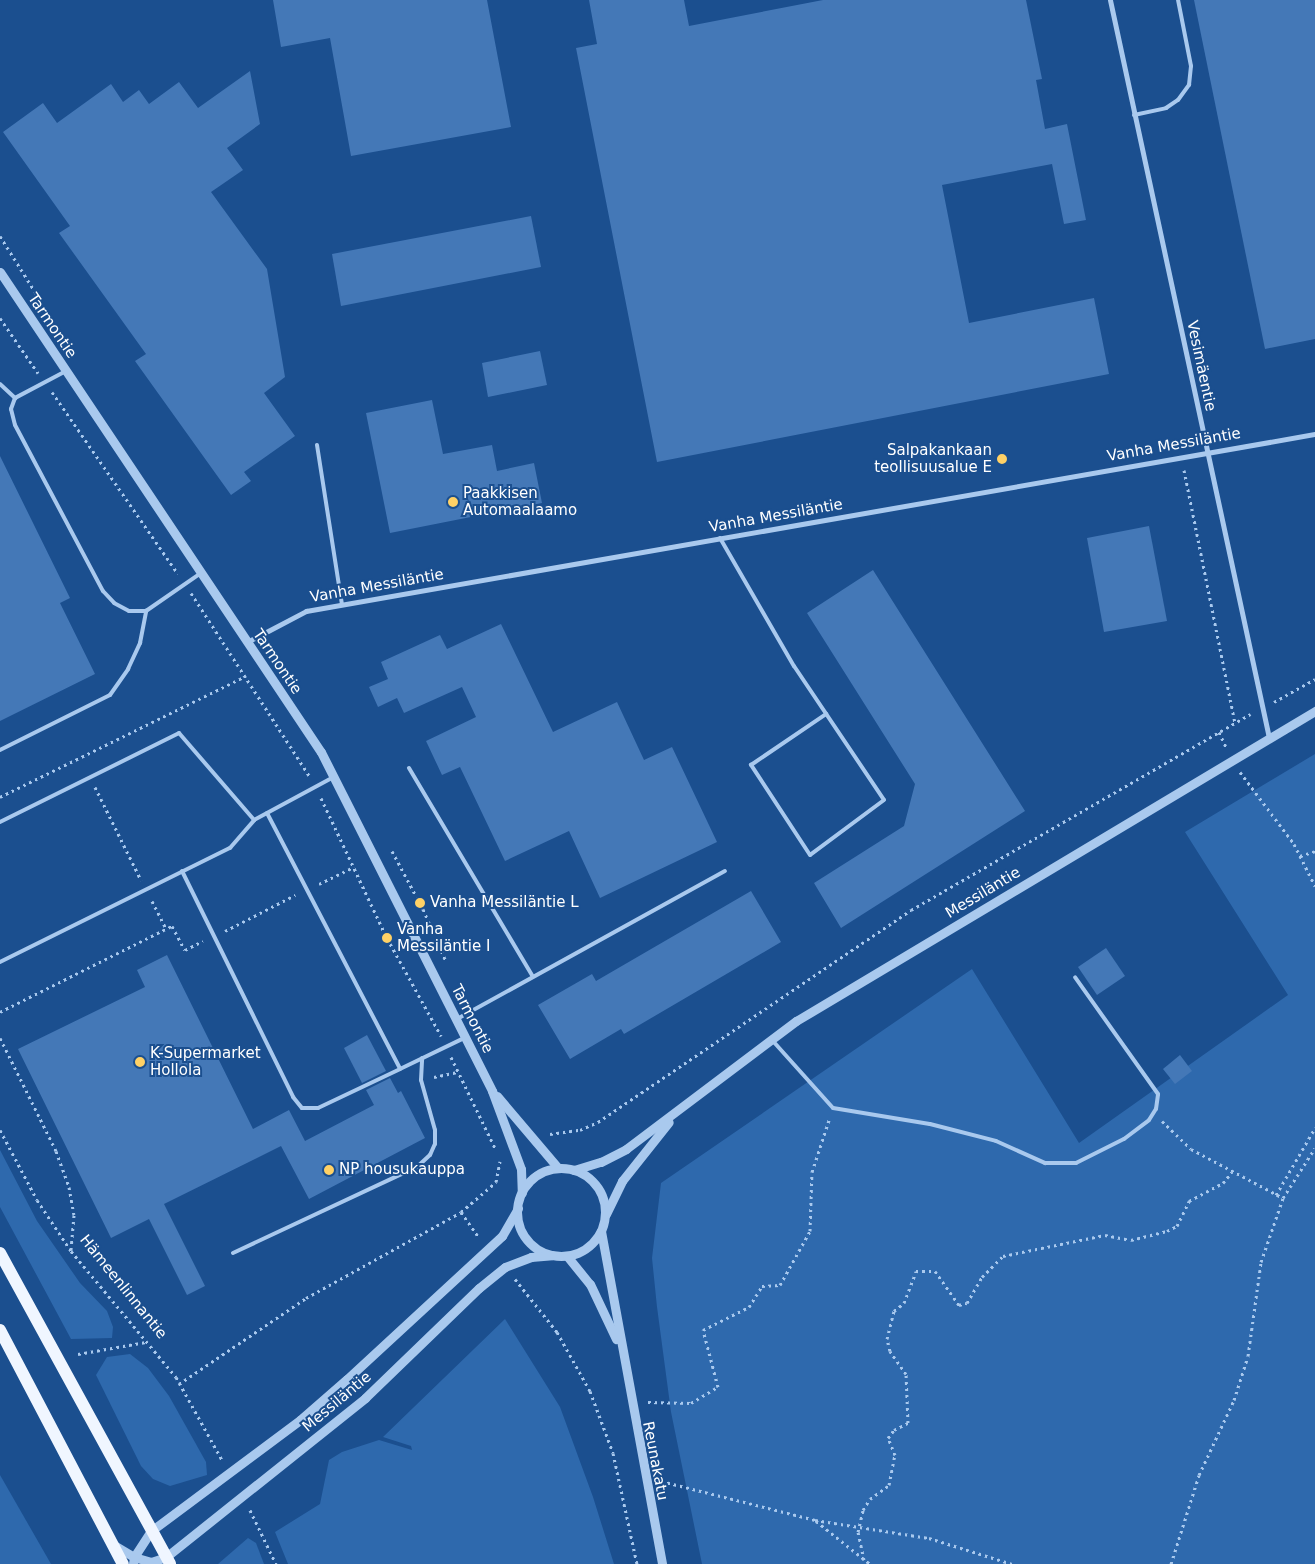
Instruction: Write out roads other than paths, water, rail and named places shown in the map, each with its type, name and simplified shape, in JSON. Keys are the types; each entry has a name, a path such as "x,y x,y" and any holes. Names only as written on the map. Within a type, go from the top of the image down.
{"main road":[{"path":"0,1253 168,1561"},
{"path":"0,1330 114,1545 130,1562"}],"street":[{"name":"Vesimäentie","path":"1110,0 1269,738"},
{"name":"Tarmontie","path":"2,278 321,752 492,1091 524,1179 522,1193"},
{"name":"Vanha Messiläntie","path":"247,642 306,611 1315,434"},
{"name":"Messiläntie","path":"574,1170 616,1155 676,1114 796,1021 1315,711"},
{"name":"Tarmontie","path":"492,1091 537,1140 558,1168"},
{"name":"Messiläntie","path":"605,1216 622,1181 676,1114"},
{"path":"558,1168 574,1170 587,1176 598,1187 604,1201 605,1216 601,1231 592,1244 567,1256 552,1255 530,1243 518,1221 518,1208 522,1193 539,1174 558,1168"},
{"name":"Messiläntie","path":"130,1562 151,1531 300,1420 488,1249 509,1225 518,1208"},
{"name":"Reunakatu","path":"601,1231 623,1364 662,1564"},
{"name":"Messiläntie","path":"168,1561 365,1398 479,1288 505,1267 531,1257 552,1255"},
{"name":"Reunakatu","path":"567,1256 584,1275 602,1304 623,1364"},
{"path":"130,1562 168,1561"}],"lane":[{"path":"1134,114 1166,108 1178,100 1189,85 1191,66 1178,0"},
{"path":"66,371 15,398 11,409 15,425 104,591 114,603 129,611 146,611 201,573"},
{"path":"0,384 15,398"},
{"path":"317,445 342,604"},
{"path":"720,538 826,714 884,800 810,855 751,765 826,714"},
{"path":"0,750 110,695 128,670 140,643 146,611"},
{"path":"0,822 179,733 254,820"},
{"path":"409,768 532,975"},
{"path":"0,962 230,848 254,820 334,777"},
{"path":"267,813 400,1068"},
{"path":"182,871 293,1097 302,1108 318,1108 466,1037"},
{"path":"457,1019 532,975 725,871"},
{"path":"772,1040 833,1108 930,1124 996,1141 1045,1163 1076,1163 1124,1139 1150,1120 1156,1109 1158,1094 1075,977"},
{"path":"232,1253 417,1167 430,1155 435,1144 435,1130 420,1080 422,1058"}],"place":[{"name":"Salpakankaan teollisuusalue E","path":"1002,459"},
{"name":"Paakkisen Automaalaamo","path":"453,502"},
{"name":"Vanha Messiläntie L","path":"420,903"},
{"name":"Vanha Messiläntie I","path":"387,938"},
{"name":"K-Supermarket Hollola","path":"140,1062"},
{"name":"NP housukauppa","path":"329,1170"}]}
